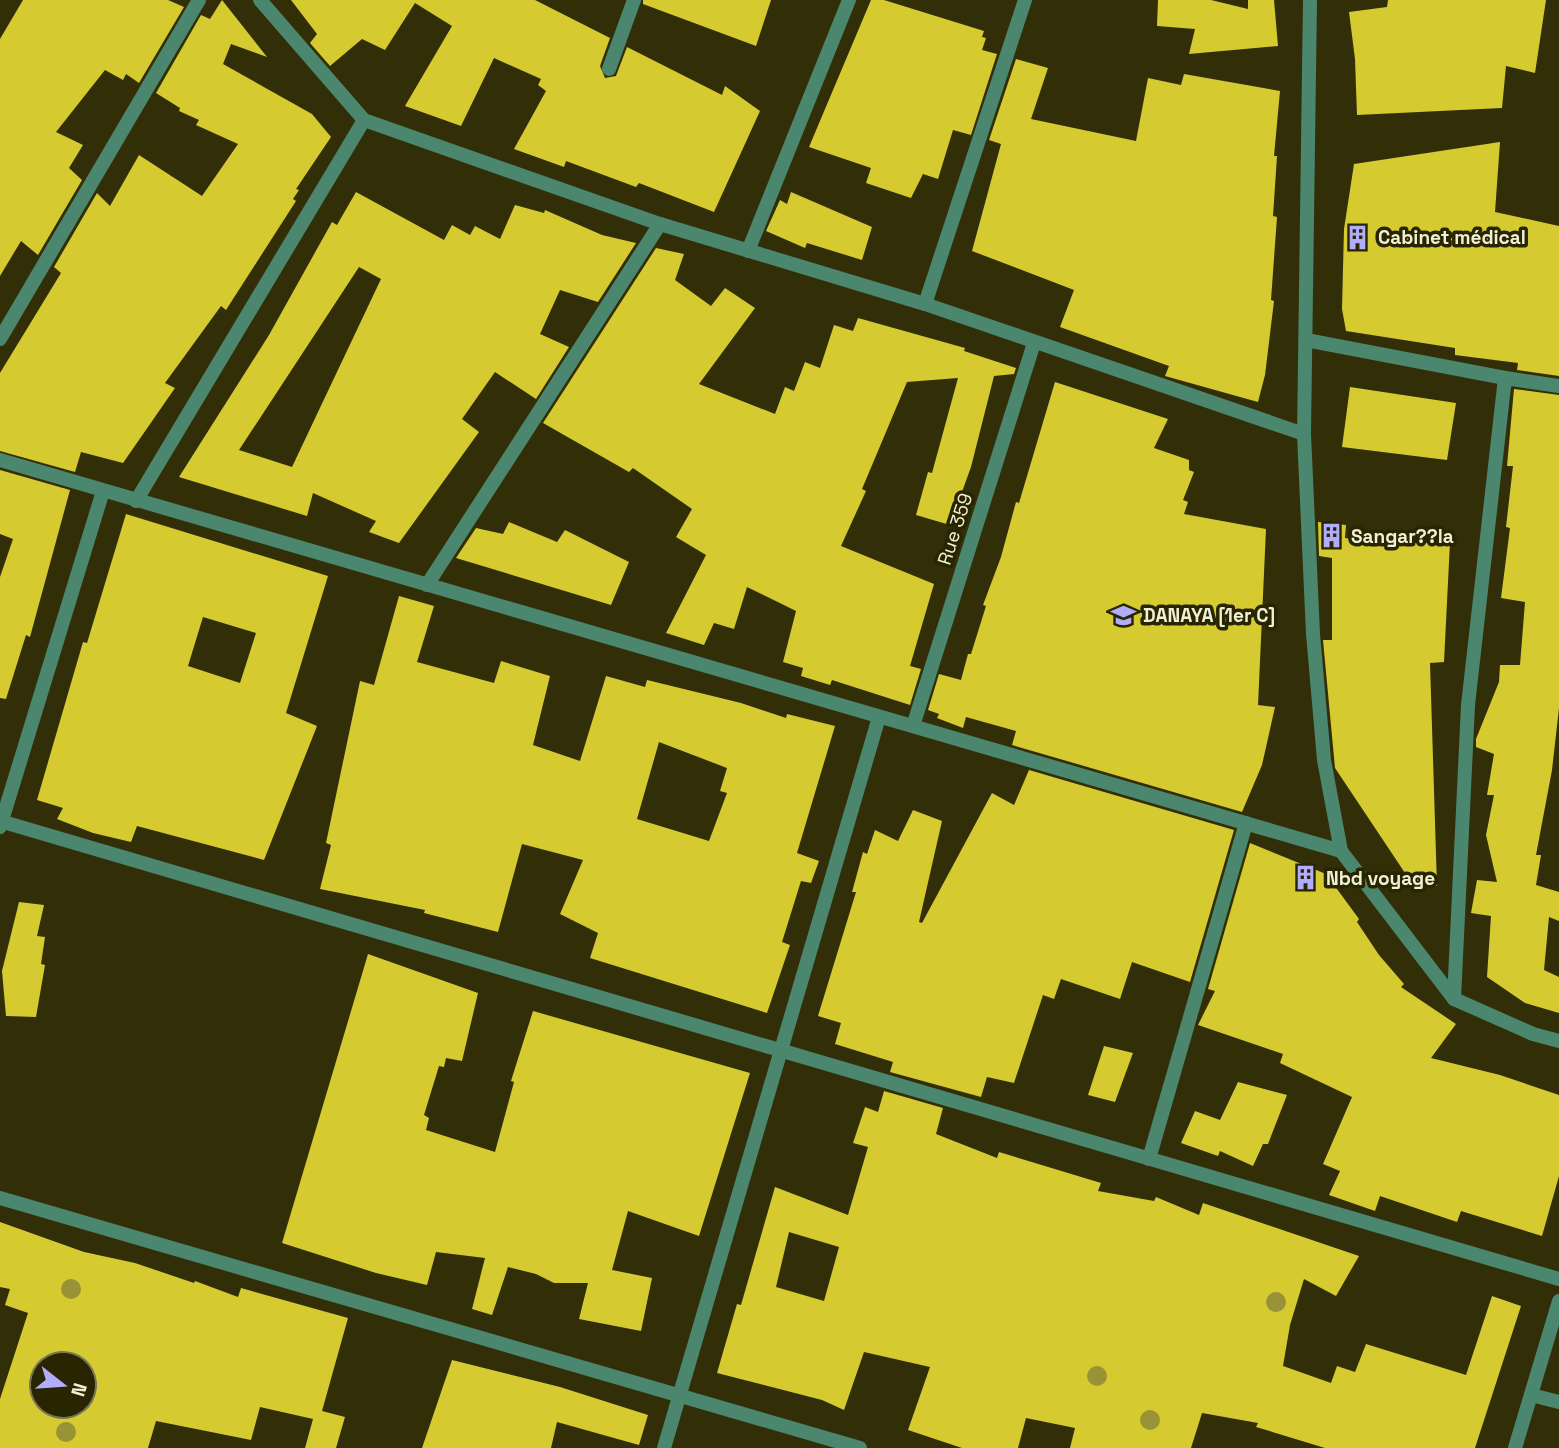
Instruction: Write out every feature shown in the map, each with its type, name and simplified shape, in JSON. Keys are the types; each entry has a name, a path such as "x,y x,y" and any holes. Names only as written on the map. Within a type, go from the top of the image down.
{"street":[{"path":"0,339 199,0"},
{"path":"260,0 364,120 660,224 925,304 1034,344 1304,434"},
{"path":"609,69 634,0"},
{"path":"748,251 849,0"},
{"path":"925,304 1025,0"},
{"path":"1310,0 1304,434 1313,634 1320,722 1324,760 1341,850 1454,999 1533,1034 1559,1041"},
{"path":"136,501 364,120"},
{"path":"427,585 660,224"},
{"path":"1306,340 1559,386"},
{"name":"Rue 359","path":"913,726 1034,344"},
{"path":"1454,999 1468,705 1505,378"},
{"path":"0,460 1341,850"},
{"path":"103,491 1,823 1559,1279"},
{"path":"664,1448 879,717"},
{"path":"1149,1159 1246,823"},
{"path":"0,1198 860,1448"},
{"path":"1515,1448 1559,1301"},
{"path":"1531,1395 1559,1402"}],"building":[{"path":"23,0 168,0 184,7 139,83 126,74 123,80 105,70 56,132 83,145 69,168 82,180 38,255 21,241 0,276 0,39"},
{"path":"222,0 267,57 231,44 223,64 312,114 331,137 296,189 299,190 293,199 296,201 226,310 221,306 165,383 175,388 123,463 81,452 75,472 0,451 0,373 61,273 54,267 97,193 110,206 139,155 202,196 238,144 196,125 199,120 179,111 180,108 156,93 201,15 210,19"},
{"path":"291,0 535,0 610,38 600,66 605,78 616,76 627,47 722,95 725,86 760,111 714,212 639,183 636,187 566,161 564,167 514,149 546,91 538,85 541,79 494,58 461,126 405,106 452,26 415,3 385,50 362,39 330,66 310,43 317,34"},
{"path":"643,0 771,0 756,46 643,4"},
{"path":"871,0 884,0 984,31 982,37 986,38 982,50 997,54 971,135 953,130 938,179 923,174 911,198 866,183 871,168 809,147"},
{"path":"1158,0 1211,0 1248,9 1248,0 1274,0 1278,46 1189,54 1195,29 1157,26"},
{"path":"1388,0 1546,0 1535,73 1506,66 1502,108 1357,115 1355,59 1349,12 1387,7"},
{"path":"1016,59 1048,68 1031,119 1136,141 1148,78 1181,85 1184,74 1280,91 1274,156 1277,156 1273,216 1277,217 1271,300 1274,301 1265,375 1258,402 1165,376 1169,366 1060,327 1074,290 972,251 1001,144 989,140"},
{"path":"1500,142 1495,212 1559,226 1559,376 1517,370 1518,363 1455,355 1455,348 1346,331 1342,309 1344,229 1354,164"},
{"path":"356,192 444,240 452,225 470,235 475,226 500,239 515,205 544,213 545,210 602,235 636,243 598,302 560,290 540,334 569,347 536,399 495,372 462,419 479,432 399,543 369,532 376,521 313,493 307,516 179,477 269,335 332,222 337,225","holes":["359,267 381,279 292,467 239,450"]},
{"path":"791,192 872,227 862,260 807,243 805,248 766,231 780,200 787,204"},
{"path":"656,248 684,254 675,280 711,306 725,288 755,308 699,384 775,414 785,387 794,391 805,362 820,368 834,325 853,331 858,318 965,348 964,351 1016,368 1014,374 994,376 971,467 950,525 916,515 928,472 932,473 958,378 907,382 862,489 866,491 841,546 934,584 910,666 921,669 910,705 832,680 830,685 801,676 803,668 783,662 796,611 747,587 734,629 714,623 704,645 666,633 706,555 676,537 692,509 633,468 629,472 543,423"},
{"path":"1055,382 1168,419 1154,448 1189,460 1189,470 1194,472 1183,500 1188,502 1184,514 1266,529 1258,705 1275,707 1262,765 1242,812 1012,745 1016,731 966,717 963,728 937,718 939,714 928,710 939,674 961,680"},
{"path":"1350,387 1456,403 1447,460 1342,447"},
{"path":"1514,389 1559,395 1559,708 1552,770 1536,855 1541,855 1536,885 1559,892 1559,921 1549,917 1544,970 1559,977 1559,1013 1525,1003 1487,977 1491,916 1471,913 1477,880 1497,882 1486,835 1494,795 1487,795 1494,754 1476,747 1476,739 1499,682 1500,665 1520,665 1525,602 1501,598 1510,528 1506,527 1513,466 1507,466"},
{"path":"0,470 70,490 30,637 26,635 6,699 0,698 0,577 13,539 0,534"},
{"path":"126,514 328,576 286,713 317,726 264,860 137,826 131,842 93,833 57,819 63,808 37,800 83,642 87,643","holes":["203,617 256,633 240,683 188,666"]},
{"path":"509,522 557,542 565,530 629,562 611,605 456,558 476,528 503,534"},
{"path":"1318,522 1346,525 1345,538 1381,544 1450,542 1444,662 1430,663 1437,886 1413,885 1335,768 1323,640 1332,640 1332,558 1319,556"},
{"path":"399,596 434,606 417,662 494,683 501,661 550,676 533,745 580,761 606,676 645,687 647,680 741,703 786,718 787,714 835,726 797,853 819,861 811,883 801,881 782,942 790,945 767,1013 590,958 598,933 560,914 583,860 522,844 498,932 424,913 425,910 320,889 331,845 326,843 360,681 374,685","holes":["659,742 727,768 720,791 727,793 709,841 637,819"]},
{"path":"1029,770 1234,830 1190,982 1132,962 1120,999 1061,979 1054,999 1043,995 1014,1083 987,1077 981,1097 890,1072 893,1062 835,1044 841,1023 818,1016 856,892 852,892 863,852 867,854 875,830 898,841 913,810 942,821 919,922 922,923 992,793 1014,805"},
{"path":"1250,843 1326,874 1359,919 1357,922 1379,955 1404,984 1401,987 1456,1024 1431,1058 1500,1075 1559,1095 1559,1176 1542,1236 1461,1211 1457,1222 1380,1196 1375,1211 1329,1195 1340,1171 1323,1164 1352,1097 1280,1063 1283,1054 1198,1025 1215,991 1208,989"},
{"path":"19,902 44,905 37,936 45,937 41,964 45,965 36,1017 6,1016 2,971"},
{"path":"368,954 478,993 462,1061 446,1058 444,1067 439,1066 424,1115 429,1118 426,1130 495,1152 514,1082 511,1081 533,1011 750,1073 699,1236 628,1211 612,1270 652,1278 641,1331 579,1319 588,1283 554,1283 536,1274 508,1267 492,1315 472,1309 485,1258 436,1252 427,1285 376,1273 282,1243"},
{"path":"1104,1046 1133,1053 1115,1102 1088,1095"},
{"path":"1238,1082 1287,1095 1268,1144 1263,1144 1253,1166 1220,1151 1218,1156 1181,1143 1195,1111 1220,1120"},
{"path":"884,1091 943,1108 936,1134 997,1158 999,1152 1101,1183 1098,1191 1154,1201 1156,1197 1199,1215 1203,1203 1359,1256 1336,1296 1304,1279 1290,1325 1283,1366 1331,1383 1337,1366 1355,1372 1366,1344 1466,1375 1492,1296 1521,1306 1475,1448 1325,1448 1256,1427 1258,1423 1202,1413 1191,1448 1070,1448 1075,1428 1026,1418 1018,1448 962,1448 908,1430 930,1367 864,1352 844,1410 822,1400 717,1373 737,1304 741,1305 775,1187 848,1215 868,1147 853,1143 865,1107 878,1112","holes":["789,1232 839,1247 824,1301 776,1287"]},
{"path":"0,1222 84,1252 135,1263 238,1297 241,1288 348,1318 322,1411 345,1417 336,1448 305,1448 313,1419 260,1407 251,1440 156,1421 148,1448 0,1448 0,1399 28,1313 5,1305 10,1289 0,1287"},
{"path":"452,1360 560,1387 648,1415 639,1445 557,1422 551,1448 422,1448"}],"place":[{"name":"Cabinet médical","path":"1358,237"},
{"name":"Sangar??la","path":"1331,536"},
{"name":"DANAYA [1er C]","path":"1123,615"},
{"name":"Nbd voyage","path":"1306,878"}]}
